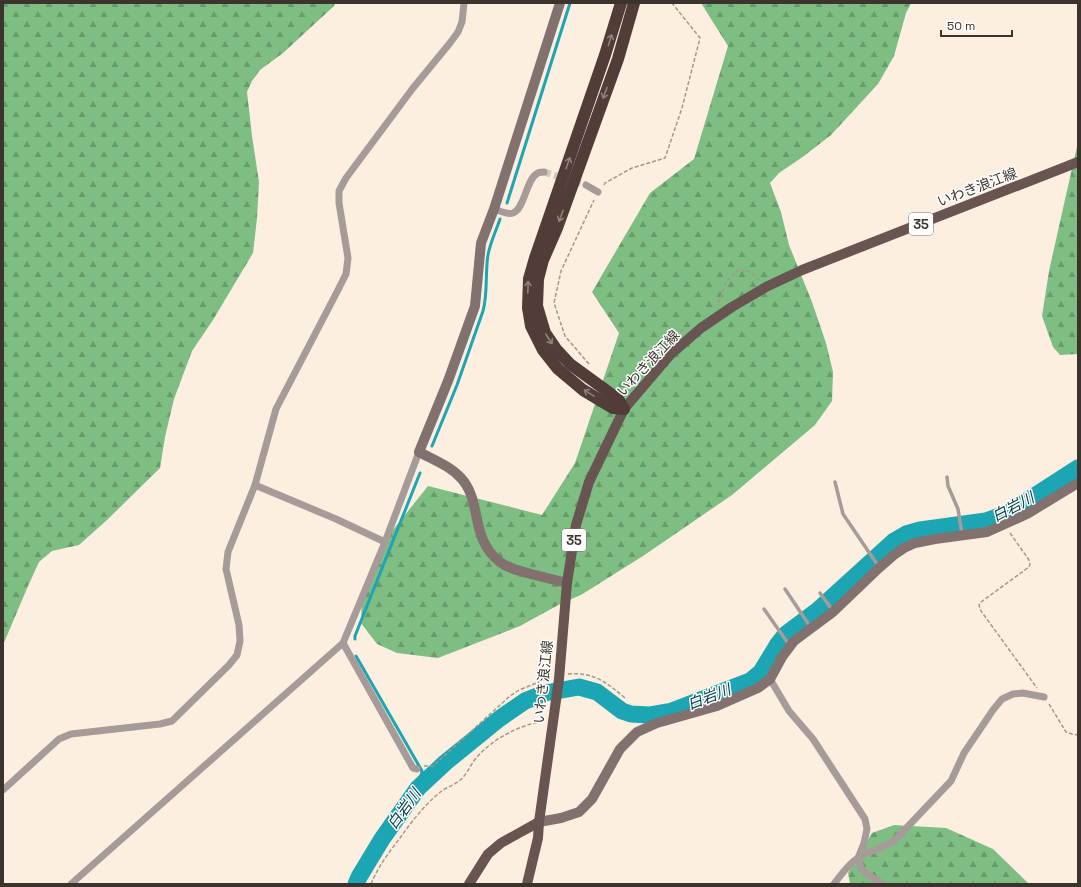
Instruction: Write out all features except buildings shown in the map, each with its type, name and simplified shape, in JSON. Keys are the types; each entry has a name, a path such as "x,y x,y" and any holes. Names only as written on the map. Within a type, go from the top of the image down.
{"highway":[{"path":"621,3 605,55 535,258 529,279 528,308 531,326 543,350 558,369 583,390 613,408 624,409"},
{"path":"624,409 618,399 570,364 556,349 545,333 537,306 538,279 543,260 557,228 618,59 634,3"}],"main road":[{"name":"いわき浪江線","path":"527,884 538,838 559,677 566,583 576,525 589,482 624,409 670,355 702,328 732,307 766,287 802,270 1078,162"},
{"path":"469,884 488,854 501,843 539,822"}],"street":[{"path":"3,790 59,739 71,734 160,724 172,721 229,665 237,655 240,640 239,625 226,568 228,552 255,485 276,409 346,274 348,258 339,203 340,191 346,178 413,88 458,32 462,22 464,3"},
{"path":"71,884 343,643 348,634 448,381 475,306 481,243 494,209 560,3"},
{"path":"494,209 507,213 513,213 518,209 532,177 537,173 544,172"},
{"path":"586,185 598,192"},
{"path":"419,452 451,469 462,478 471,497 480,534 485,546 500,562 510,568 566,583"},
{"path":"539,822 561,818 579,812 592,799 620,749 637,732 657,723 758,688 770,679 789,644 831,609 878,566 904,548 915,543 935,539 962,534 987,532 1027,514 1078,483"},
{"path":"255,485 336,519 385,542"},
{"path":"343,643 413,768 420,767"},
{"path":"770,679 789,711 813,739 865,819 867,829 864,843 858,858 861,868 868,875 883,884"},
{"path":"834,884 847,868 858,858 896,840 951,781 964,753 1002,699 1013,694 1023,693 1044,697"}],"lane":[{"path":"947,477 948,486 958,509 962,534"},
{"path":"835,482 843,514 878,566"},
{"path":"785,589 810,626"},
{"path":"820,593 831,609"},
{"path":"764,609 789,644"},
{"path":"711,690 716,703"}],"path":[{"path":"589,364 565,336 554,302 561,271 598,192 605,183 632,168 665,158 682,108 700,38 672,3"},
{"path":"716,309 726,281 738,270 751,272 766,287"},
{"path":"675,337 686,327"},
{"path":"1004,525 1029,560 1030,564 1029,567 981,602 979,605 981,611 1044,697 1066,732 1078,735"},
{"path":"420,767 432,766 518,690 546,679 577,674 592,676 607,683 625,698"},
{"path":"371,884 374,875 386,856 417,814 442,791 459,781 467,773 476,758 494,742 514,730 554,716"}],"green space":[{"path":"3,3 335,3 334,6 283,53 260,70 252,81 247,92 259,182 253,253 213,320 192,351 174,399 165,437 160,468 79,545 52,551 39,562 3,645"},
{"path":"701,3 911,3 906,13 894,56 878,84 831,135 779,173 770,183 781,212 789,245 812,302 826,343 833,372 832,401 815,425 732,495 643,556 581,595 562,603 520,626 438,658 397,653 377,644 361,623 362,592 393,530 428,486 542,515 575,463 619,333 592,292 650,193 694,159 728,46"},
{"path":"1078,142 1078,354 1060,355 1053,347 1042,316 1049,271"},
{"path":"894,825 946,828 993,849 1029,884 850,884 848,873 872,833"}],"waterway":[{"path":"507,203 570,3"},
{"path":"432,446 457,385 483,311 485,304 488,255 500,219"},
{"name":"白岩川","path":"356,884 382,839 418,788 446,762 499,719 525,701 545,693 579,687 597,692 622,711 631,714 649,715 672,711 750,681 761,672 786,634 818,610 894,541 906,534 920,530 986,521 1008,513 1078,468"},
{"path":"355,639 420,473"},
{"path":"356,656 422,771 418,788"}],"tunnel":[{"path":"544,172 586,185"}]}
